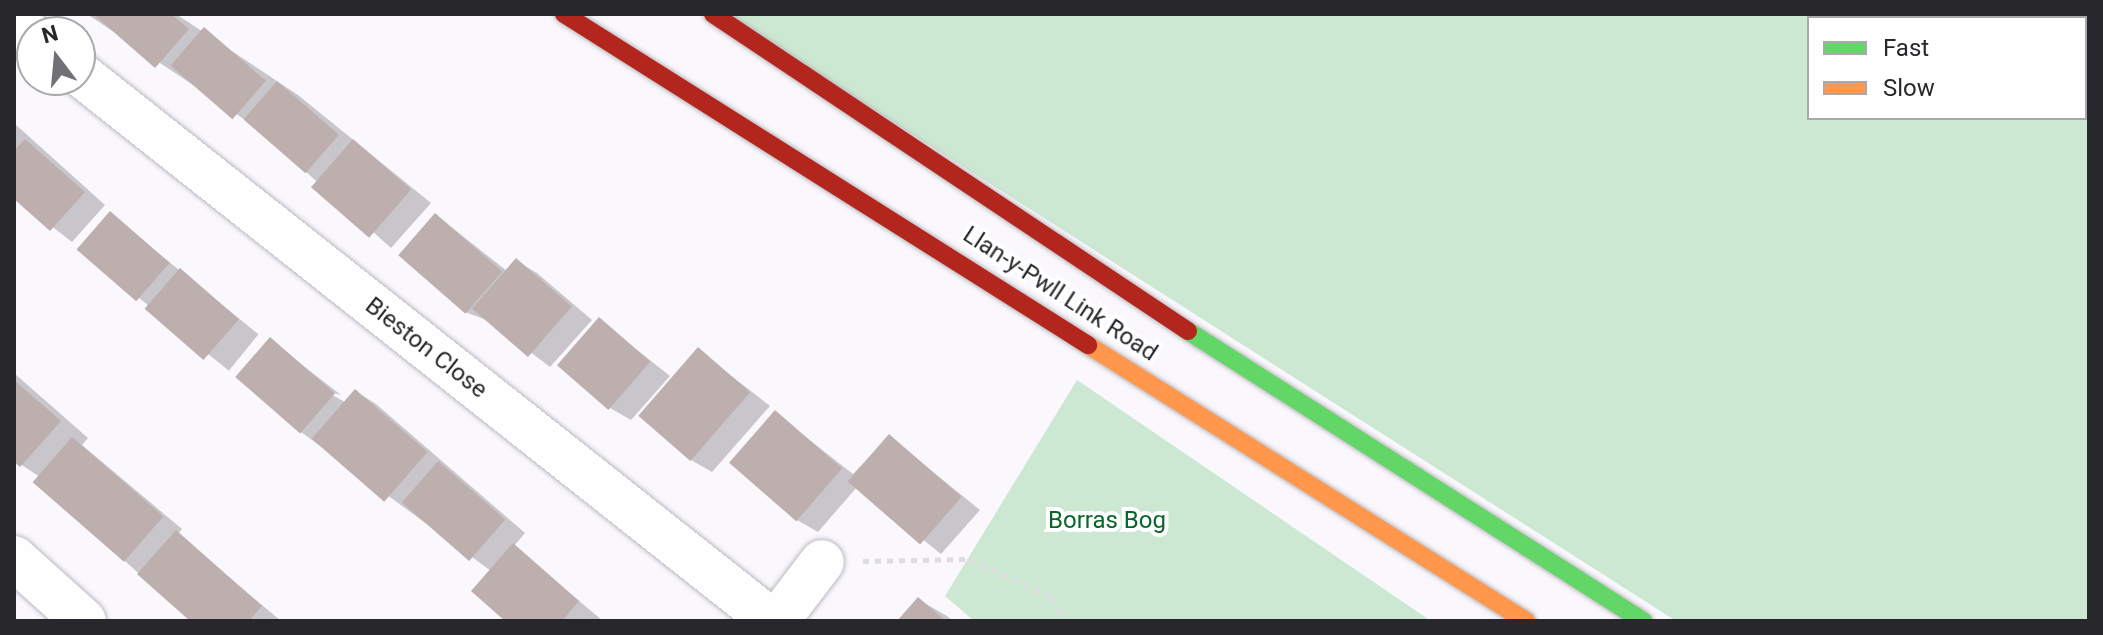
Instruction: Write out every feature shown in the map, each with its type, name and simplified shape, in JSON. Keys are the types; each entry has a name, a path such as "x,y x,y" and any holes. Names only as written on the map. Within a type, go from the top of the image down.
{"highway":[{"name":"Llan-y-Pwll Link Road","path":"564,14 1526,621"},
{"name":"Llan-y-Pwll Link Road","path":"713,14 1257,377 1643,621"}],"street":[{"name":"Bieston Close","path":"96,87 774,621 822,562"},
{"path":"14,558 84,621"}],"path":[{"path":"822,562 969,559 1053,598 1066,621"}],"green space":[{"path":"724,14 2089,14 2089,621 1676,621"},
{"name":"Borras Bog","path":"1077,380 1431,621 974,621 945,596"}],"building":[{"path":"93,14 171,14 189,29 155,68"},
{"path":"204,27 266,81 232,119 171,65"},
{"path":"277,81 339,135 305,173 244,119"},
{"path":"25,139 85,192 50,231 14,199 14,151"},
{"path":"353,139 411,190 369,238 311,187"},
{"path":"110,211 170,263 136,301 77,249"},
{"path":"435,213 502,271 465,314 398,255"},
{"path":"516,258 572,307 528,357 472,309"},
{"path":"180,268 239,319 203,360 145,309"},
{"path":"599,317 650,362 608,410 557,365"},
{"path":"270,337 335,393 300,433 235,377"},
{"path":"698,347 750,392 690,461 638,416"},
{"path":"14,380 61,421 20,467 14,462"},
{"path":"355,389 427,452 384,502 312,439"},
{"path":"775,410 842,468 796,521 729,463"},
{"path":"889,434 961,497 920,545 848,482"},
{"path":"72,437 163,516 124,562 33,482"},
{"path":"438,461 505,519 469,561 402,503"},
{"path":"176,530 262,606 249,621 190,621 137,574"},
{"path":"513,543 579,601 562,621 505,621 471,591"},
{"path":"918,597 946,621 897,621"}],"traffic: fast":[{"path":"1188,331 1643,621"}],"traffic: slow":[{"path":"1088,345 1526,621"}],"traffic: jam":[{"path":"564,14 1088,345"},
{"path":"713,14 1188,331"}]}
